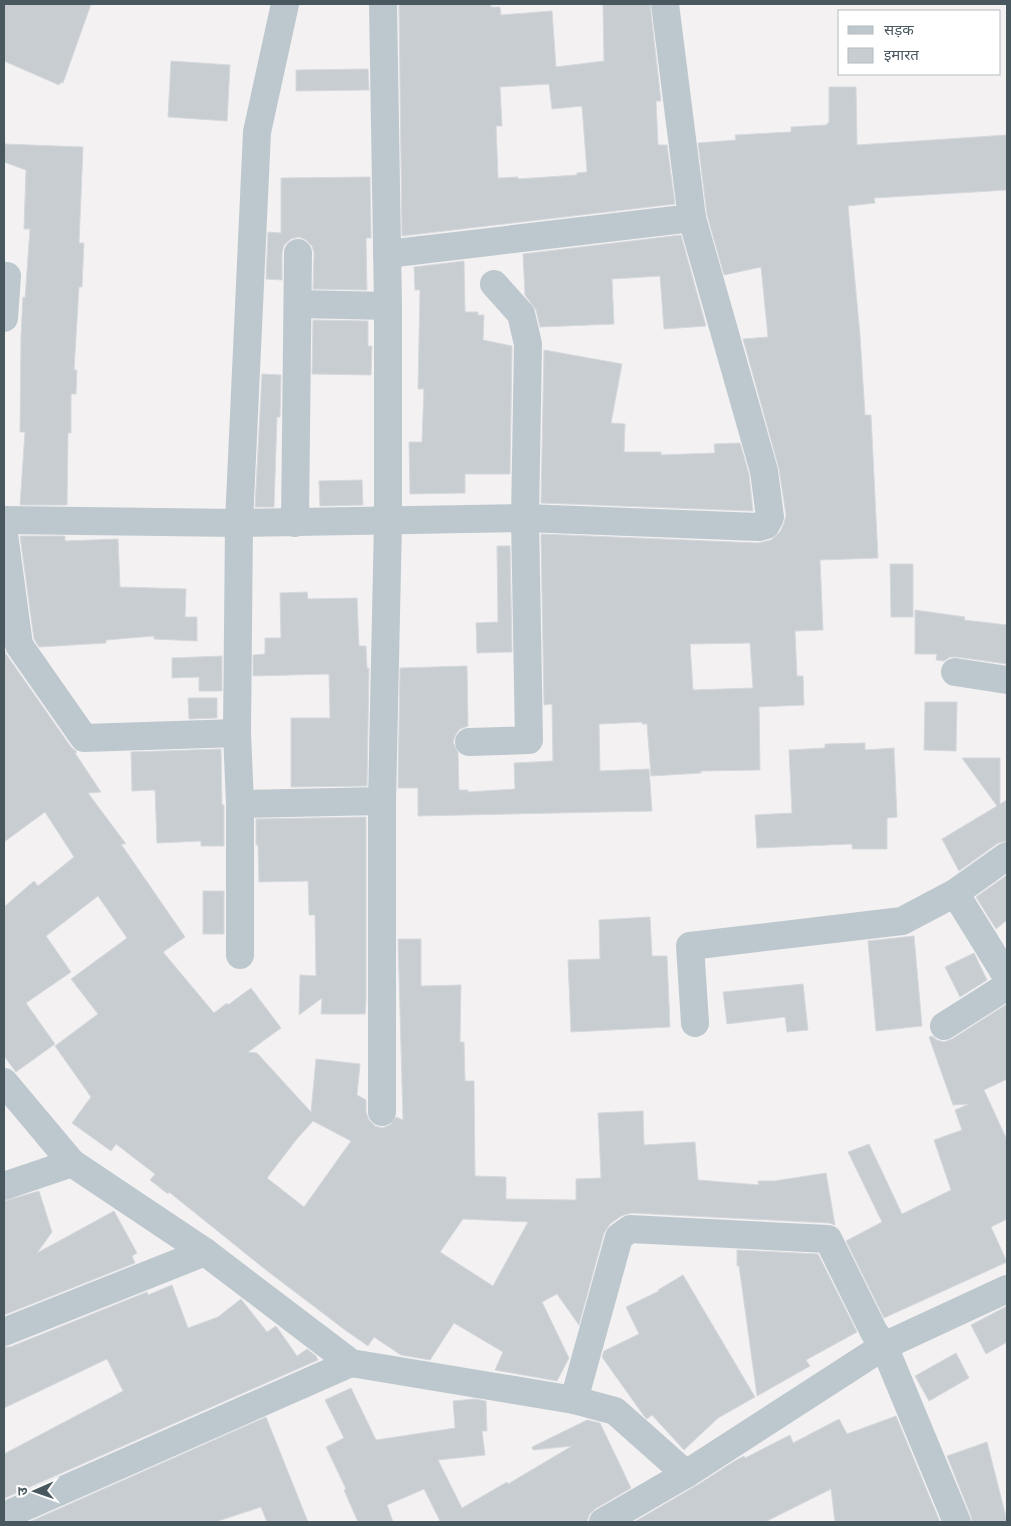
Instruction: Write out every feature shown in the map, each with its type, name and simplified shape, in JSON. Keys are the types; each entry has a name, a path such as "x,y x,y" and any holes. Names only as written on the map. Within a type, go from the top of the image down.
{"street":[{"path":"240,955 240,804 237,733 239,523 257,132 285,4"},
{"path":"382,1112 382,801 388,522 388,306 383,4"},
{"path":"4,520 295,523 525,518 759,527 766,525 770,517 764,471 692,218 665,4"},
{"path":"387,254 692,218"},
{"path":"295,523 298,253"},
{"path":"4,318 7,276"},
{"path":"469,742 529,740 525,518 528,344 521,314 494,284"},
{"path":"298,304 388,306"},
{"path":"4,534 19,645 84,738 237,733"},
{"path":"955,672 1007,680"},
{"path":"240,804 382,801"},
{"path":"695,1024 690,946 902,921 955,893 1007,856"},
{"path":"955,893 1007,977"},
{"path":"944,1026 1007,986"},
{"path":"4,1082 72,1163 205,1252 351,1363 574,1400 615,1411 686,1474"},
{"path":"4,1186 72,1163"},
{"path":"574,1400 619,1237 630,1229 828,1239 874,1332 884,1346 957,1522"},
{"path":"4,1332 205,1252"},
{"path":"610,1520 686,1474 884,1346 1007,1290"},
{"path":"4,1516 351,1363"}],"building":[{"path":"4,4 91,4 63,83 61,82 59,85 4,61"},
{"path":"399,4 491,4 491,7 500,7 501,15 552,11 556,67 604,61 603,4 650,4 661,101 656,101 658,145 667,145 675,204 402,236","holes":["549,84 552,109 582,106 587,172 577,173 577,175 518,179 518,177 498,178 496,126 502,126 500,87"]},
{"path":"171,61 230,65 227,121 168,117"},
{"path":"368,69 369,90 296,91 296,70"},
{"path":"829,87 856,87 857,145 1007,135 1007,190 874,198 875,203 848,206 860,335 865,415 871,415 878,558 820,560 823,630 795,631 797,676 803,676 804,705 759,707 760,770 701,771 701,773 651,776 647,724 642,724 642,722 599,724 600,771 649,769 652,811 418,816 418,788 398,788 400,668 467,666 468,726 460,729 453,742 458,752 459,790 468,790 468,792 515,789 514,763 553,761 552,704 544,705 541,534 758,543 771,540 780,532 786,515 779,469 743,339 768,337 761,267 724,275 707,215 698,143 736,140 735,135 791,132 791,127 827,125 829,123","holes":["750,643 753,688 693,690 690,644"]},
{"path":"4,144 83,147 79,243 84,243 82,287 79,287 74,370 77,370 76,394 71,394 71,433 68,433 67,505 20,505 25,432 20,432 21,336 30,229 24,229 26,170 4,162"},
{"path":"370,177 371,238 366,238 367,290 313,289 314,253 312,246 306,240 299,237 291,239 284,245 282,253 282,280 266,279 268,232 281,233 281,178"},
{"path":"681,235 706,326 664,329 660,276 612,279 614,324 540,327 536,310 525,295 523,254"},
{"path":"464,261 465,312 478,312 478,315 484,315 483,340 512,346 510,474 465,474 465,493 410,494 409,442 422,442 424,389 418,389 420,290 415,290 414,267"},
{"path":"313,320 368,321 368,346 372,346 371,375 312,374"},
{"path":"544,350 622,364 611,423 625,424 624,452 661,452 661,455 715,453 714,444 740,443 749,474 753,511 541,503"},
{"path":"262,374 281,375 280,417 277,417 274,507 255,507"},
{"path":"362,480 363,505 320,506 319,481"},
{"path":"20,536 65,536 65,541 118,539 120,587 186,589 185,617 197,617 197,641 154,639 154,636 106,640 106,643 39,647 34,639"},
{"path":"497,546 510,546 512,652 477,653 476,623 498,622"},
{"path":"890,564 913,564 913,617 891,617"},
{"path":"307,592 308,599 357,598 359,646 366,646 367,668 369,668 367,786 291,787 291,718 330,718 329,674 253,676 253,655 265,654 265,638 281,638 280,593"},
{"path":"915,610 965,617 964,620 1007,625 1007,664 957,657 950,657 944,661 936,660 937,654 915,654"},
{"path":"4,648 6,654 71,747 77,752 75,753 101,792 88,793 126,844 121,844 185,937 163,952 214,1013 251,988 281,1028 248,1052 257,1053 311,1112 316,1059 360,1064 357,1095 366,1100 366,1112 369,1120 375,1126 382,1128 390,1125 396,1117 403,1120 398,939 421,939 421,986 461,985 460,1042 464,1042 465,1081 474,1081 475,1176 506,1177 506,1199 576,1200 576,1179 601,1178 598,1113 643,1111 644,1145 695,1142 698,1180 759,1185 758,1181 774,1181 826,1173 835,1225 829,1223 631,1213 621,1216 610,1224 604,1233 579,1325 557,1294 542,1302 569,1358 557,1381 495,1370 503,1352 454,1323 430,1360 401,1355 374,1337 368,1346 266,1270 169,1192 168,1194 150,1180 155,1174 116,1144 111,1151 72,1123 91,1097 55,1046 98,1014 71,979 127,938 98,896 46,936 71,972 26,1003 55,1044 16,1072 4,1056 4,907 34,881 38,886 74,857 45,812 4,842","holes":["313,1121 351,1141 304,1207 267,1178","463,1219 528,1222 493,1286 440,1252"]},
{"path":"222,656 222,691 199,691 199,677 172,678 172,658"},
{"path":"188,698 217,698 217,718 189,719"},
{"path":"925,702 957,702 956,751 924,750"},
{"path":"865,743 865,750 894,748 897,817 887,818 887,849 852,849 852,844 757,848 755,815 792,813 789,750 825,748 825,744"},
{"path":"221,749 224,846 201,846 201,841 157,843 155,790 132,791 131,752"},
{"path":"962,758 1000,758 1000,804 1007,800 1007,841 998,843 959,871 942,839 997,806"},
{"path":"366,817 365,1014 321,1014 322,998 299,1015 300,975 316,976 315,915 309,915 308,881 259,882 256,819"},
{"path":"1007,875 1007,920 996,929 976,897"},
{"path":"203,891 224,891 224,934 203,934"},
{"path":"650,917 652,956 667,956 670,1027 571,1032 568,960 600,959 599,920"},
{"path":"914,936 922,1026 876,1031 868,941"},
{"path":"974,953 987,980 960,997 945,967"},
{"path":"803,984 808,1030 787,1032 785,1017 727,1024 723,992"},
{"path":"1007,1004 1007,1079 984,1090 1007,1140 1007,1219 991,1227 1007,1262 884,1318 846,1241 882,1222 848,1152 869,1144 902,1214 951,1190 934,1140 962,1130 955,1110 969,1104 953,1105 929,1037 932,1036 944,1042 952,1039"},
{"path":"39,1191 52,1232 37,1253 114,1211 137,1253 132,1256 135,1263 4,1315 4,1201"},
{"path":"737,1250 818,1254 857,1332 806,1360 810,1366 757,1396 739,1266 737,1266"},
{"path":"683,1275 755,1397 718,1418 684,1450 652,1415 647,1419 644,1416 602,1357 604,1351 639,1334 626,1307 659,1291"},
{"path":"172,1285 188,1328 218,1317 241,1299 267,1332 276,1326 297,1356 307,1349 318,1360 5,1498 4,1454 123,1391 107,1359 4,1408 4,1347 10,1347 147,1292 148,1295"},
{"path":"1007,1306 1007,1342 986,1354 971,1325"},
{"path":"956,1353 969,1378 929,1401 915,1376"},
{"path":"351,1388 376,1440 455,1428 453,1401 475,1399 486,1401 487,1431 482,1431 485,1455 438,1460 462,1508 507,1482 508,1484 572,1446 533,1450 532,1447 587,1420 600,1423 631,1488 595,1509 589,1515 587,1522 437,1522 440,1521 424,1489 387,1505 393,1522 358,1522 344,1490 346,1489 326,1447 344,1438 325,1400"},
{"path":"896,1416 940,1522 835,1522 831,1489 765,1522 634,1522 733,1462 744,1456 745,1458 790,1435 793,1443 839,1419 847,1434"},
{"path":"266,1417 308,1522 267,1522 261,1507 215,1522 29,1522"},
{"path":"987,1442 1007,1522 972,1522 947,1456"}]}
